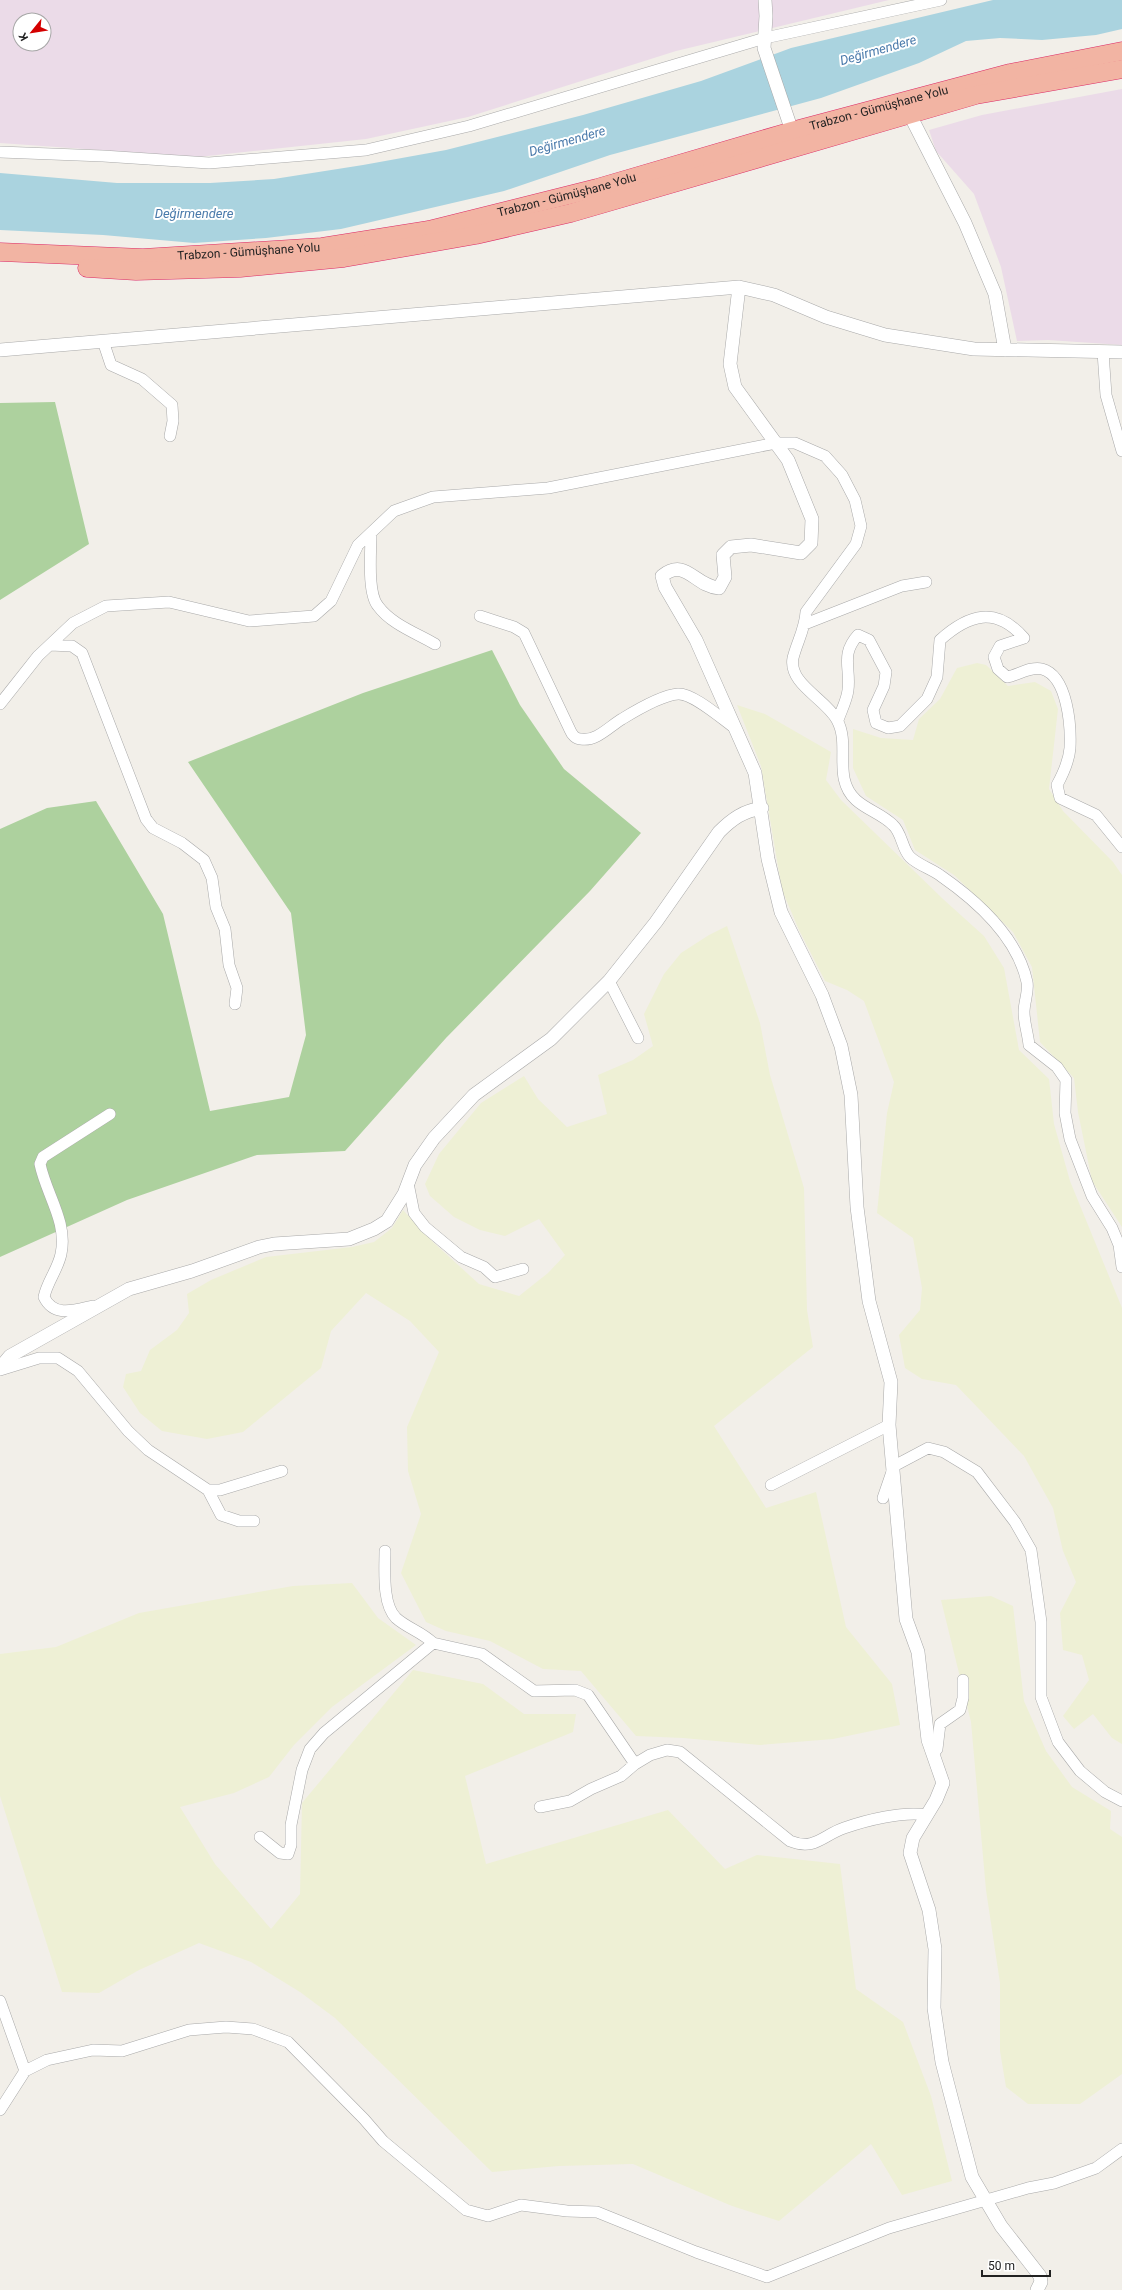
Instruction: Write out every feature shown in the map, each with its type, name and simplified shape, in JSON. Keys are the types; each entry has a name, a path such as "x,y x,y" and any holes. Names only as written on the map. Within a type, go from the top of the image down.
{"highway":[{"name":"Trabzon - Gümüşhane Yolu","path":"0,252 143,258 322,247 429,230 478,219 604,186 790,125 1010,74 1122,51"},
{"name":"Trabzon - Gümüşhane Yolu","path":"0,263 136,271 240,268 344,258 476,235 571,213 976,95 1122,69"}],"street":[{"path":"765,0 764,43 790,125"},
{"path":"0,152 103,156 209,163 366,150 469,126 764,43 941,0"},
{"path":"910,115 965,223 995,294 1005,350"},
{"path":"739,287 730,364 735,387 788,460 812,519 811,543 801,553 751,545 731,547 723,555 725,577 719,588 708,587 683,569 670,569 662,576 664,588 696,640 755,773 762,808 768,859 781,912 822,995 842,1053 851,1095 857,1207 869,1301 891,1382 889,1425 894,1466 906,1619 918,1652 928,1740 943,1783 936,1800 913,1838 910,1853 929,1910 934,1949 934,2008 942,2062 972,2177 985,2200 1012,2240 1040,2276 1041,2282 1038,2290 1046,2290"},
{"path":"0,350 739,287 774,295 826,317 885,335 974,349 1122,352"},
{"path":"103,341 111,365 142,379 172,405 173,421 170,436"},
{"path":"1102,352 1106,395 1122,450"},
{"path":"0,704 38,656 50,644 73,623 106,606 169,602 249,621 314,616 331,601 358,545 394,511 433,497 548,488 776,443 795,443 825,456 842,475 854,500 861,526 856,544 806,612 805,624 793,660 797,680 818,696 838,720 843,740 843,781 855,800 882,815 895,826 909,857 940,875 979,905 1008,941 1022,966 1027,983 1024,1012 1029,1045 1057,1067 1066,1080 1065,1113 1070,1139 1092,1196 1112,1228 1119,1245 1122,1268"},
{"path":"371,533 372,590 377,606 391,619 435,644"},
{"path":"805,624 902,586 926,582"},
{"path":"480,616 514,627 524,633 573,736 582,740 596,737 622,719 668,696 679,694 690,697 735,728"},
{"path":"838,720 848,693 849,680 846,656 850,644 858,635 869,640 876,650 886,672 884,686 873,710 876,723 888,728 900,726 927,699 937,677 940,640 949,632 971,621 982,617 995,617 1016,629 1024,638 1000,646 994,657 998,669 1007,677 1030,669 1042,669 1053,676 1065,698 1070,749 1063,774 1057,785 1060,798 1096,815 1122,847"},
{"path":"50,644 72,646 82,653 146,819 153,828 188,846 204,860 212,878 216,906 225,929 229,966 237,988 235,1004"},
{"path":"0,1369 10,1356 72,1322 98,1305 129,1289 192,1271 259,1247 274,1244 349,1239 361,1235 387,1221 404,1194 408,1179 434,1138 474,1095 551,1039 609,981 656,922 719,832 732,819 742,813 762,808"},
{"path":"609,981 638,1038"},
{"path":"98,1305 66,1312 54,1309 44,1297 46,1288 61,1255 63,1238 58,1215 40,1164 43,1157 110,1114"},
{"path":"408,1179 414,1213 425,1227 461,1257 484,1266 495,1277 523,1269"},
{"path":"0,1369 39,1358 58,1358 78,1371 128,1431 148,1450 208,1490 222,1515 239,1521 254,1521"},
{"path":"771,1485 889,1425"},
{"path":"883,1498 894,1466 928,1448 944,1452 977,1472 1015,1522 1031,1550 1041,1622 1041,1697 1058,1742 1080,1771 1105,1792 1122,1801"},
{"path":"208,1490 220,1490 282,1471"},
{"path":"385,1551 386,1590 391,1610 397,1618 427,1637 433,1643 482,1654 534,1691 575,1690 588,1695 635,1764"},
{"path":"260,1837 280,1854 288,1854 291,1845 291,1825 302,1770 310,1749 324,1733 433,1643"},
{"path":"932,1753 937,1748 940,1724 960,1710 962,1680"},
{"path":"540,1807 570,1801 586,1791 620,1776 635,1764 650,1755 667,1750 680,1752 790,1841 804,1846 858,1823 908,1814 927,1815"},
{"path":"0,2001 25,2071"},
{"path":"0,2110 25,2071 47,2060 93,2050 122,2051 189,2030 226,2027 253,2029 288,2042 364,2119 383,2141 466,2210 488,2216 521,2205 567,2211 597,2212 696,2252 766,2277 889,2228 985,2200 1061,2181 1096,2168 1122,2149"}],"shaded area":[{"path":"0,0 889,0 676,51 468,117 366,139 198,157 0,143"},
{"path":"1122,89 1122,345 1048,340 1017,341 1001,267 974,194 936,151 929,130 982,115"}],"green space":[{"path":"55,402 89,544 0,600 0,403"},
{"path":"492,650 520,705 564,769 641,833 590,891 446,1038 345,1151 257,1155 127,1200 0,1257 0,829 47,808 96,801 163,914 210,1111 289,1097 306,1035 291,913 188,762 363,693"},
{"path":"977,663 986,665 1008,686 1035,682 1051,691 1058,709 1049,789 1063,811 1113,862 1122,875 1122,1227 1092,1181 1078,1112 1074,1078 1040,1042 1032,967 1013,932 954,875 915,850 903,820 866,796 853,768 853,729 881,738 913,740 919,719 940,699 957,668"},
{"path":"737,705 765,714 831,752 826,780 841,800 943,899 984,936 1004,968 1019,1050 1049,1079 1054,1124 1070,1181 1122,1308 1122,1744 1112,1738 1093,1714 1074,1729 1063,1716 1089,1680 1082,1655 1063,1650 1060,1613 1076,1582 1063,1551 1053,1508 1024,1456 956,1385 922,1379 905,1368 899,1335 920,1310 922,1288 913,1238 877,1213 887,1113 894,1082 864,1001 847,990 825,981 799,930 782,890 761,766"},
{"path":"727,926 760,1023 770,1075 804,1188 807,1310 813,1347 714,1426 766,1508 816,1492 846,1627 892,1684 900,1725 833,1739 760,1745 683,1738 636,1736 581,1671 543,1669 490,1641 446,1631 426,1622 401,1573 421,1514 408,1471 407,1427 439,1352 410,1321 366,1293 331,1331 321,1368 243,1432 207,1439 162,1431 140,1413 123,1387 126,1374 141,1371 150,1350 177,1330 189,1313 187,1294 211,1280 266,1257 352,1247 374,1242 392,1228 403,1210 434,1243 479,1284 519,1296 548,1273 565,1255 539,1219 505,1236 480,1230 454,1217 430,1196 425,1184 439,1154 481,1103 524,1076 538,1099 567,1127 607,1114 598,1075 633,1060 653,1046 644,1014 664,974 681,953 709,935"},
{"path":"352,1583 378,1618 416,1645 332,1707 294,1745 269,1777 234,1793 180,1807 215,1864 271,1929 300,1894 302,1803 413,1670 483,1684 524,1714 576,1714 573,1732 465,1776 486,1864 668,1810 725,1869 757,1855 840,1864 856,1989 903,2022 931,2096 952,2181 902,2195 871,2144 779,2221 732,2206 633,2164 559,2166 492,2172 335,2018 300,1992 251,1962 199,1943 139,1970 99,1993 62,1992 0,1796 0,1654 56,1647 139,1613 293,1586"},
{"path":"991,1596 1013,1606 1024,1701 1046,1751 1072,1787 1111,1811 1110,1829 1122,1837 1122,2074 1080,2104 1028,2104 1006,2087 1000,2051 1000,1983 986,1890 971,1722 941,1600"}],"water":[{"name":"Değirmendere","path":"993,0 1122,0 1122,29 1096,35 1042,40 1000,38 966,41 919,63 821,98 610,155 504,191 341,229 266,238 194,243 103,235 0,230 0,173 117,183 210,183 274,179 363,165 446,150 583,115 701,81 791,48"}]}
